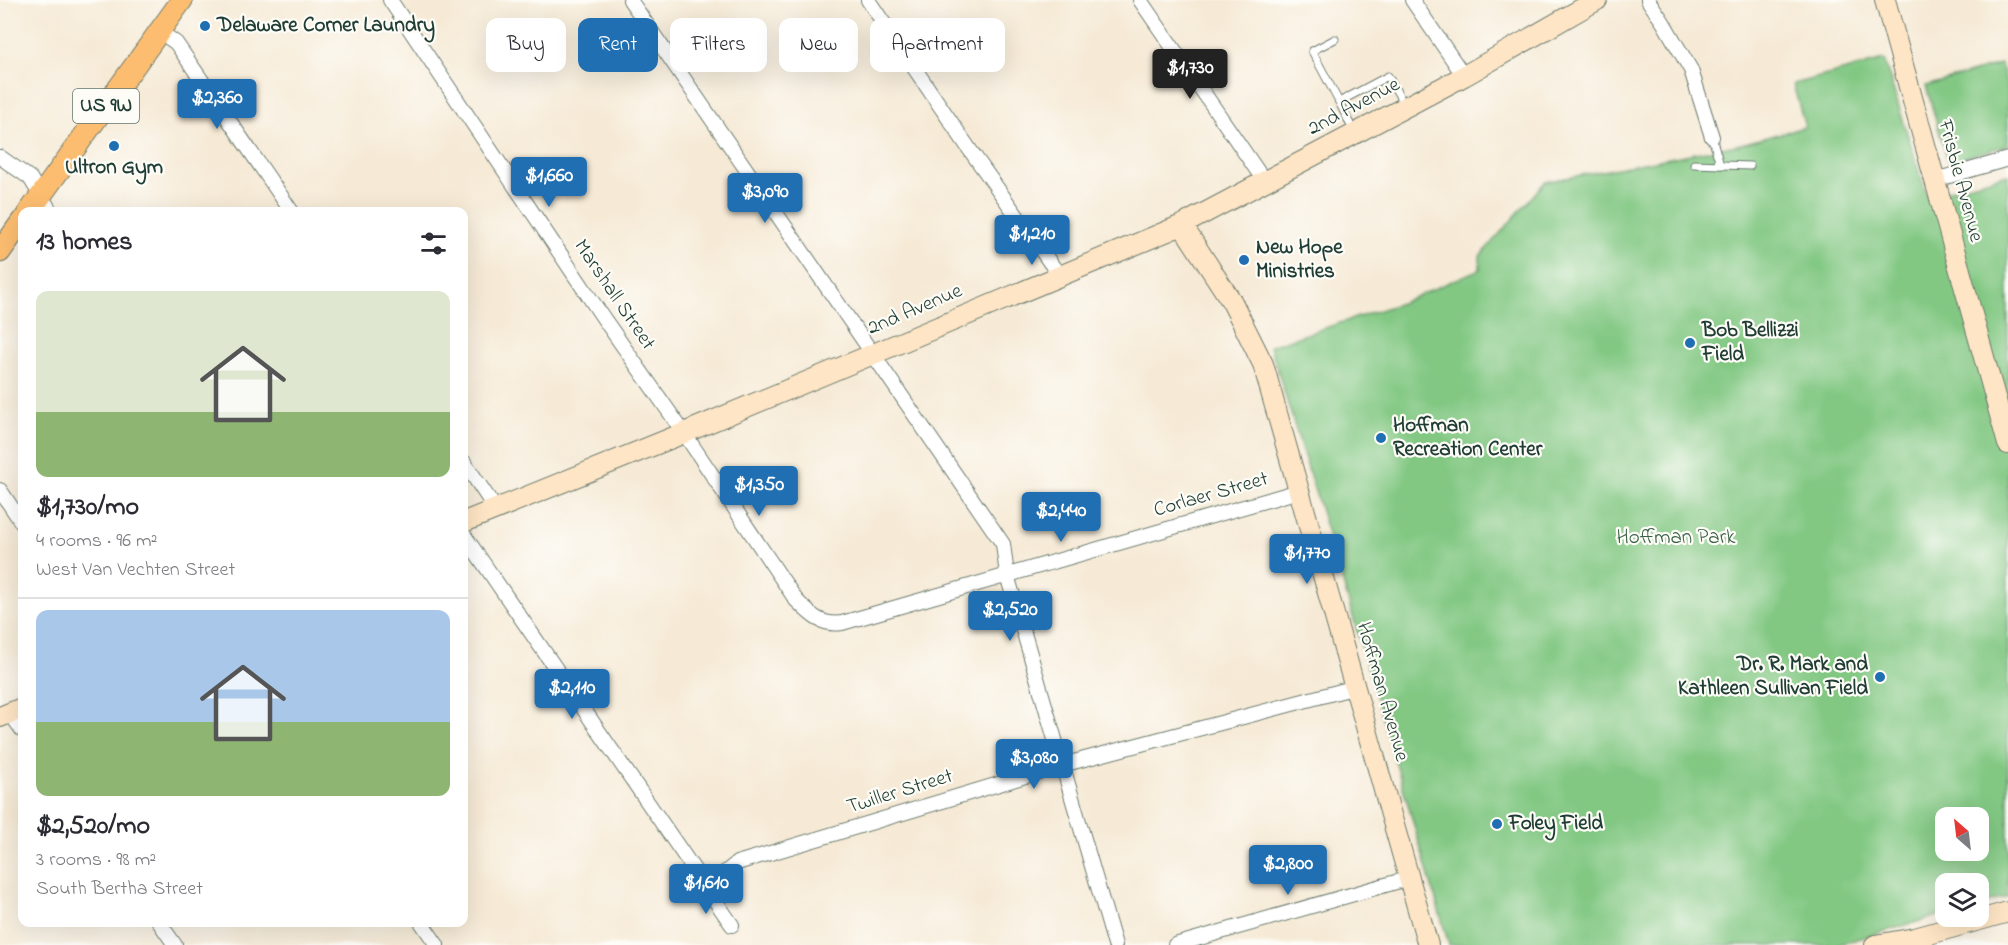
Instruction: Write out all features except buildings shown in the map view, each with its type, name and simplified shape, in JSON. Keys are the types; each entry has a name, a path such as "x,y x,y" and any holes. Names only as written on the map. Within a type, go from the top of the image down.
{"main road":[{"name":"US 9W","path":"41,206 182,0"},
{"path":"0,252 18,227"}],"street":[{"name":"Marshall Street","path":"390,0 796,600 816,620 822,621"},
{"path":"630,0 1003,544 1007,575 1115,945"},
{"path":"868,0 1059,275"},
{"path":"1140,0 1265,182"},
{"path":"1412,0 1464,76"},
{"name":"2nd Avenue","path":"468,520 684,433 1182,225 1464,76 1597,0"},
{"path":"1648,0 1691,70 1712,137"},
{"name":"Frisbie Avenue","path":"1885,0 2008,444"},
{"path":"159,31 176,43 289,207"},
{"path":"0,157 30,178 41,206"},
{"path":"1935,180 2008,159"},
{"name":"Hoffman Avenue","path":"1182,225 1232,302 1258,352 1356,687 1428,945"},
{"path":"468,468 495,508"},
{"path":"0,490 18,517"},
{"name":"Corlaer Street","path":"822,621 830,624 842,622 1299,491"},
{"path":"468,541 732,925"},
{"name":"Twiller Street","path":"707,887 737,863 1062,765 1356,687"},
{"path":"1175,945 1410,878"},
{"path":"1875,945 1911,942 2008,912"},
{"path":"162,927 175,945"},
{"path":"424,927 437,945"}],"lane":[{"path":"1335,39 1312,51 1355,134"},
{"path":"1339,102 1388,76 1406,107"},
{"path":"1712,137 1720,165"},
{"path":"1694,164 1750,166"}],"green space":[{"name":"Hoffman Park","path":"1884,60 1927,196 2008,174 2008,897 1989,902 1989,873 1935,873 1935,917 1837,945 1449,945 1341,576 1270,346 1401,303 1480,269 1480,256 1545,182 1737,145 1805,127 1793,84"},
{"path":"2001,64 2008,87 2008,145 1948,162 1926,86"}],"place":[{"name":"Delaware Corner Laundry","path":"205,26"},
{"name":"Ultron Gym","path":"114,146"},
{"name":"New Hope Ministries","path":"1244,260"},
{"name":"Bob Bellizzi Field","path":"1690,343"},
{"name":"Hoffman Recreation Center","path":"1381,438"},
{"name":"Dr. R. Mark and Kathleen Sullivan Field","path":"1880,677"},
{"name":"Foley Field","path":"1497,824"}]}
